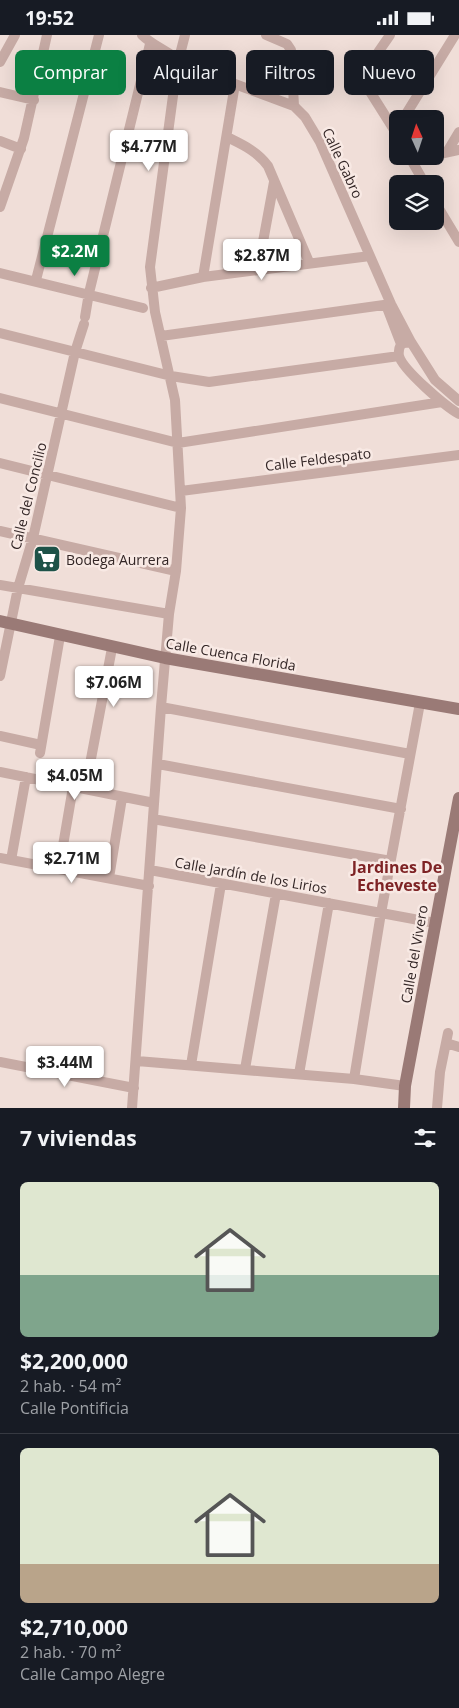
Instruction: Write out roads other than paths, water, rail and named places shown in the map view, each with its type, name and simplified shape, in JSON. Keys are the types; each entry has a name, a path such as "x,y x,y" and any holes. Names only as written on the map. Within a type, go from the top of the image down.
{"street":[{"path":"0,62 15,35"},
{"path":"0,207 21,149 34,100 47,35"},
{"path":"36,280 99,35"},
{"path":"142,35 159,50"},
{"path":"182,50 185,35"},
{"path":"266,35 287,44 290,50 294,106"},
{"path":"389,120 369,90 367,83 369,68 390,35"},
{"path":"409,110 455,35"},
{"name":"Calle del Concilio","path":"149,50 150,44"},
{"name":"Calle Gabro","path":"236,84 294,106 305,117 320,142 406,343 436,380 459,401"},
{"path":"0,92 34,100"},
{"name":"Calle del Concilio","path":"0,676 5,623 34,539 75,352 138,95"},
{"path":"132,1108 141,963 149,886 165,658 169,614 176,571 181,508 175,400 151,288 151,249 175,95"},
{"path":"203,277 233,95"},
{"path":"447,152 459,132"},
{"path":"227,137 261,156 309,262"},
{"path":"0,141 21,149"},
{"path":"444,153 459,150"},
{"path":"258,269 274,182"},
{"path":"444,213 454,225 459,242"},
{"path":"151,288 203,277 309,262 370,256"},
{"path":"0,273 36,280 143,307"},
{"path":"161,336 388,304"},
{"path":"0,333 171,376 209,382 399,356"},
{"path":"399,356 406,343"},
{"path":"399,356 411,372 442,402 459,414"},
{"path":"0,398 178,443 442,402"},
{"name":"Calle Feldespato","path":"181,491 459,455"},
{"path":"0,463 181,508"},
{"path":"0,531 176,571"},
{"path":"0,585 169,614"},
{"name":"Calle Cuenca Florida","path":"5,623 112,648 459,709"},
{"path":"0,736 40,749 60,636"},
{"path":"90,764 112,648"},
{"path":"354,1079 381,913 420,703"},
{"path":"161,707 410,754"},
{"path":"158,764 401,809"},
{"path":"0,772 154,803"},
{"path":"11,860 26,777"},
{"path":"59,869 73,787"},
{"path":"109,878 122,798"},
{"name":"Calle del Vivero","path":"404,1108 406,1086 435,923 459,799"},
{"path":"153,819 391,861"},
{"path":"0,858 149,886"},
{"name":"Calle Jardín de los Lirios","path":"150,870 435,923"},
{"path":"191,1065 221,884"},
{"path":"245,1069 276,894"},
{"path":"298,1074 329,903"},
{"path":"436,1108 440,1072 447,1038 459,1047"},
{"path":"136,1061 354,1079 406,1086"},
{"path":"0,1063 134,1088"}],"place":[{"name":"Bodega Aurrera","path":"47,559"}],"district":[{"name":"Jardines De Echeveste","path":"397,876"}]}
